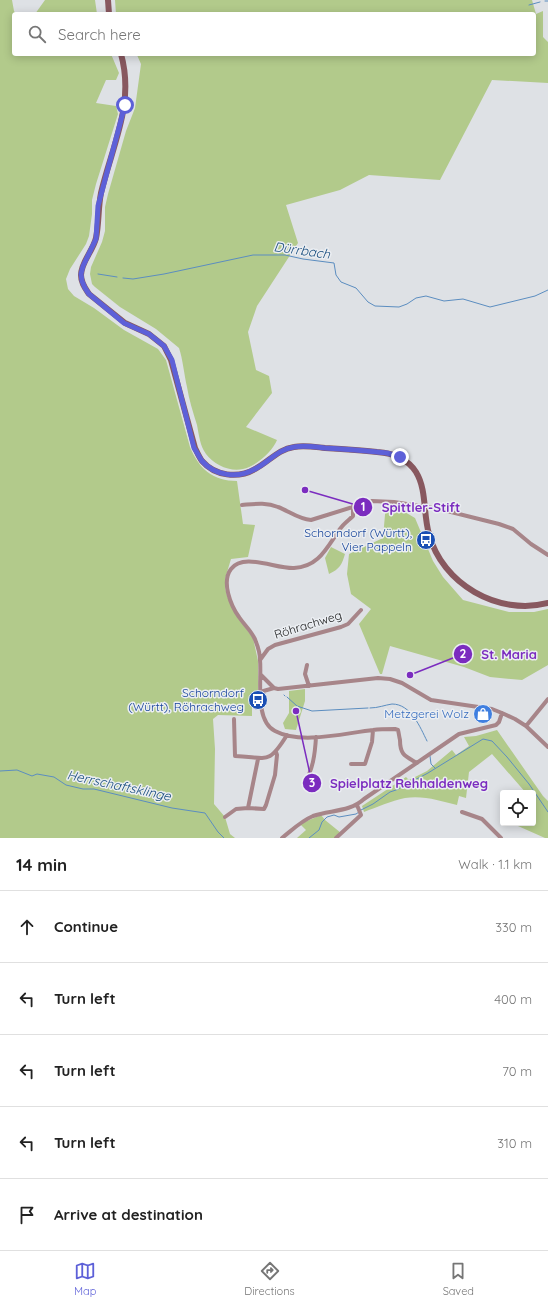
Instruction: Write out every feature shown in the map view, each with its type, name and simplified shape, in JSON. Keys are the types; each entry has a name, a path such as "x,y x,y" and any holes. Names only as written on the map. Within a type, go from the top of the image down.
{"main road":[{"path":"108,0 109,12"},
{"path":"121,56 126,84 125,105 98,206 96,239 83,266 81,274 82,281 89,294 124,323 149,334 164,346 172,360 194,448 202,460 212,468 225,474 236,475 245,474 256,469 283,450 295,447 308,446 387,453 400,457 416,472 422,486 428,533 435,551 445,565 463,584 479,595 505,604 529,606 548,603"}],"street":[{"path":"242,505 270,504 303,519 311,520 372,501 394,502 424,507 462,514 508,527 513,529 548,556"},
{"path":"353,506 353,516 341,527 322,555 311,564 287,568 252,562 239,563 230,570 226,582 227,588 238,616 254,636 260,660 260,692 262,710 268,726 273,730 287,735 316,737 394,729 398,730 402,752 405,756 417,763"},
{"name":"Röhrachweg","path":"260,660 268,649 275,645 341,628 348,624 361,610"},
{"path":"307,665 305,674 309,686"},
{"path":"260,675 274,688"},
{"path":"260,692 274,688 309,686 378,678 390,679 402,683 431,700 492,709 502,713 526,726 548,747"},
{"path":"526,726 548,699"},
{"path":"282,838 296,826 312,816 352,808 358,805 364,799 459,734 496,725 499,722 502,713"},
{"path":"234,719 235,756 258,759 270,757 276,752 287,735"},
{"path":"350,764 365,764 373,730"},
{"path":"304,784 315,755 316,737"},
{"path":"225,817 236,809 264,809 275,775 276,752"},
{"path":"248,808 258,759"},
{"path":"336,838 361,815 358,805"},
{"path":"462,812 482,819 501,838"}],"green space":[{"path":"0,0 12,0 15,12 12,12 12,56 112,56 119,73 116,80 106,80 96,103 116,106 118,114 92,200 89,236 66,279 68,289 74,296 94,308 124,330 158,349 166,360 190,447 198,462 214,476 221,479 237,481 243,524 255,525 248,557 231,559 225,579 225,587 227,596 236,615 253,638 258,661 258,695 252,697 252,716 218,715 213,719 215,749 214,804 225,817 230,834 235,838 0,838"},
{"path":"45,0 95,0 97,12 36,12"},
{"path":"115,0 532,0 535,12 116,12"},
{"path":"543,11 543,37 548,42 548,83 492,80 440,180 369,175 340,190 286,205 298,243 257,306 248,332 256,370 269,376 272,393 246,427 277,440 272,449 263,458 248,468 238,470 223,467 209,458 202,448 179,348 156,329 120,307 92,284 90,274 91,267 105,231 105,207 126,131 135,108 141,64 137,56 536,56 536,14"},
{"path":"386,503 393,505 415,518 433,561 443,577 463,600 509,612 534,612 548,609 548,665 522,680 490,677 464,667 390,646 382,674 380,674 359,624 371,609 351,594 347,574 349,554 383,538"},
{"path":"331,547 345,554 340,566 329,574 325,558"},
{"path":"305,689 305,701 296,730 285,729 283,723 289,713 289,691"},
{"path":"497,730 548,801 548,838 518,826 536,826 536,790 523,790 492,754 469,772 466,798 459,796 457,805 432,799 412,797 384,804 364,812 362,806 406,777 409,780 427,771 452,750 456,755 469,746 464,737 476,736"},
{"path":"321,815 341,833 336,838 297,838 306,830 300,824"}],"waterway":[{"path":"529,5 540,2"},
{"name":"Dürrbach","path":"123,278 133,279 164,274 253,255 285,255 334,263 336,275 341,282 356,288 368,302 375,306 399,307 416,298 426,296 444,301 463,299 490,307 535,296 548,290"},
{"name":"Dürrbach","path":"98,274 117,277"},
{"path":"287,697 297,706 312,711 368,708"},
{"path":"370,708 392,704 399,705 410,712 414,717 427,741"},
{"path":"361,810 373,804 390,792 428,773 483,739 492,741 507,757 529,784 548,812"},
{"path":"430,756 431,764 435,768"},
{"name":"Herrschaftsklinge","path":"0,771 17,770 32,776 37,774 54,777 66,785 83,789 94,789 172,808 205,813 224,838"},
{"path":"309,838 319,830 322,822 327,817 334,815 339,817 356,814 359,812"}],"place":[{"name":"Spittler-Stift","path":"305,490"},
{"name":"Schorndorf (Württ), Vier Pappeln","path":"426,540"},
{"name":"St. Maria","path":"410,675"},
{"name":"Schorndorf (Württ), Röhrachweg","path":"258,700"},
{"name":"Spielplatz Rehhaldenweg","path":"296,711"},
{"name":"Metzgerei Wolz","path":"483,714"}],"route":[{"path":"125,105 122,122 98,206 96,239 83,266 81,274 82,281 89,294 124,323 149,334 164,346 172,360 194,448 202,460 216,471 236,475 245,474 256,469 283,450 295,447 308,446 377,452 400,457"}]}
